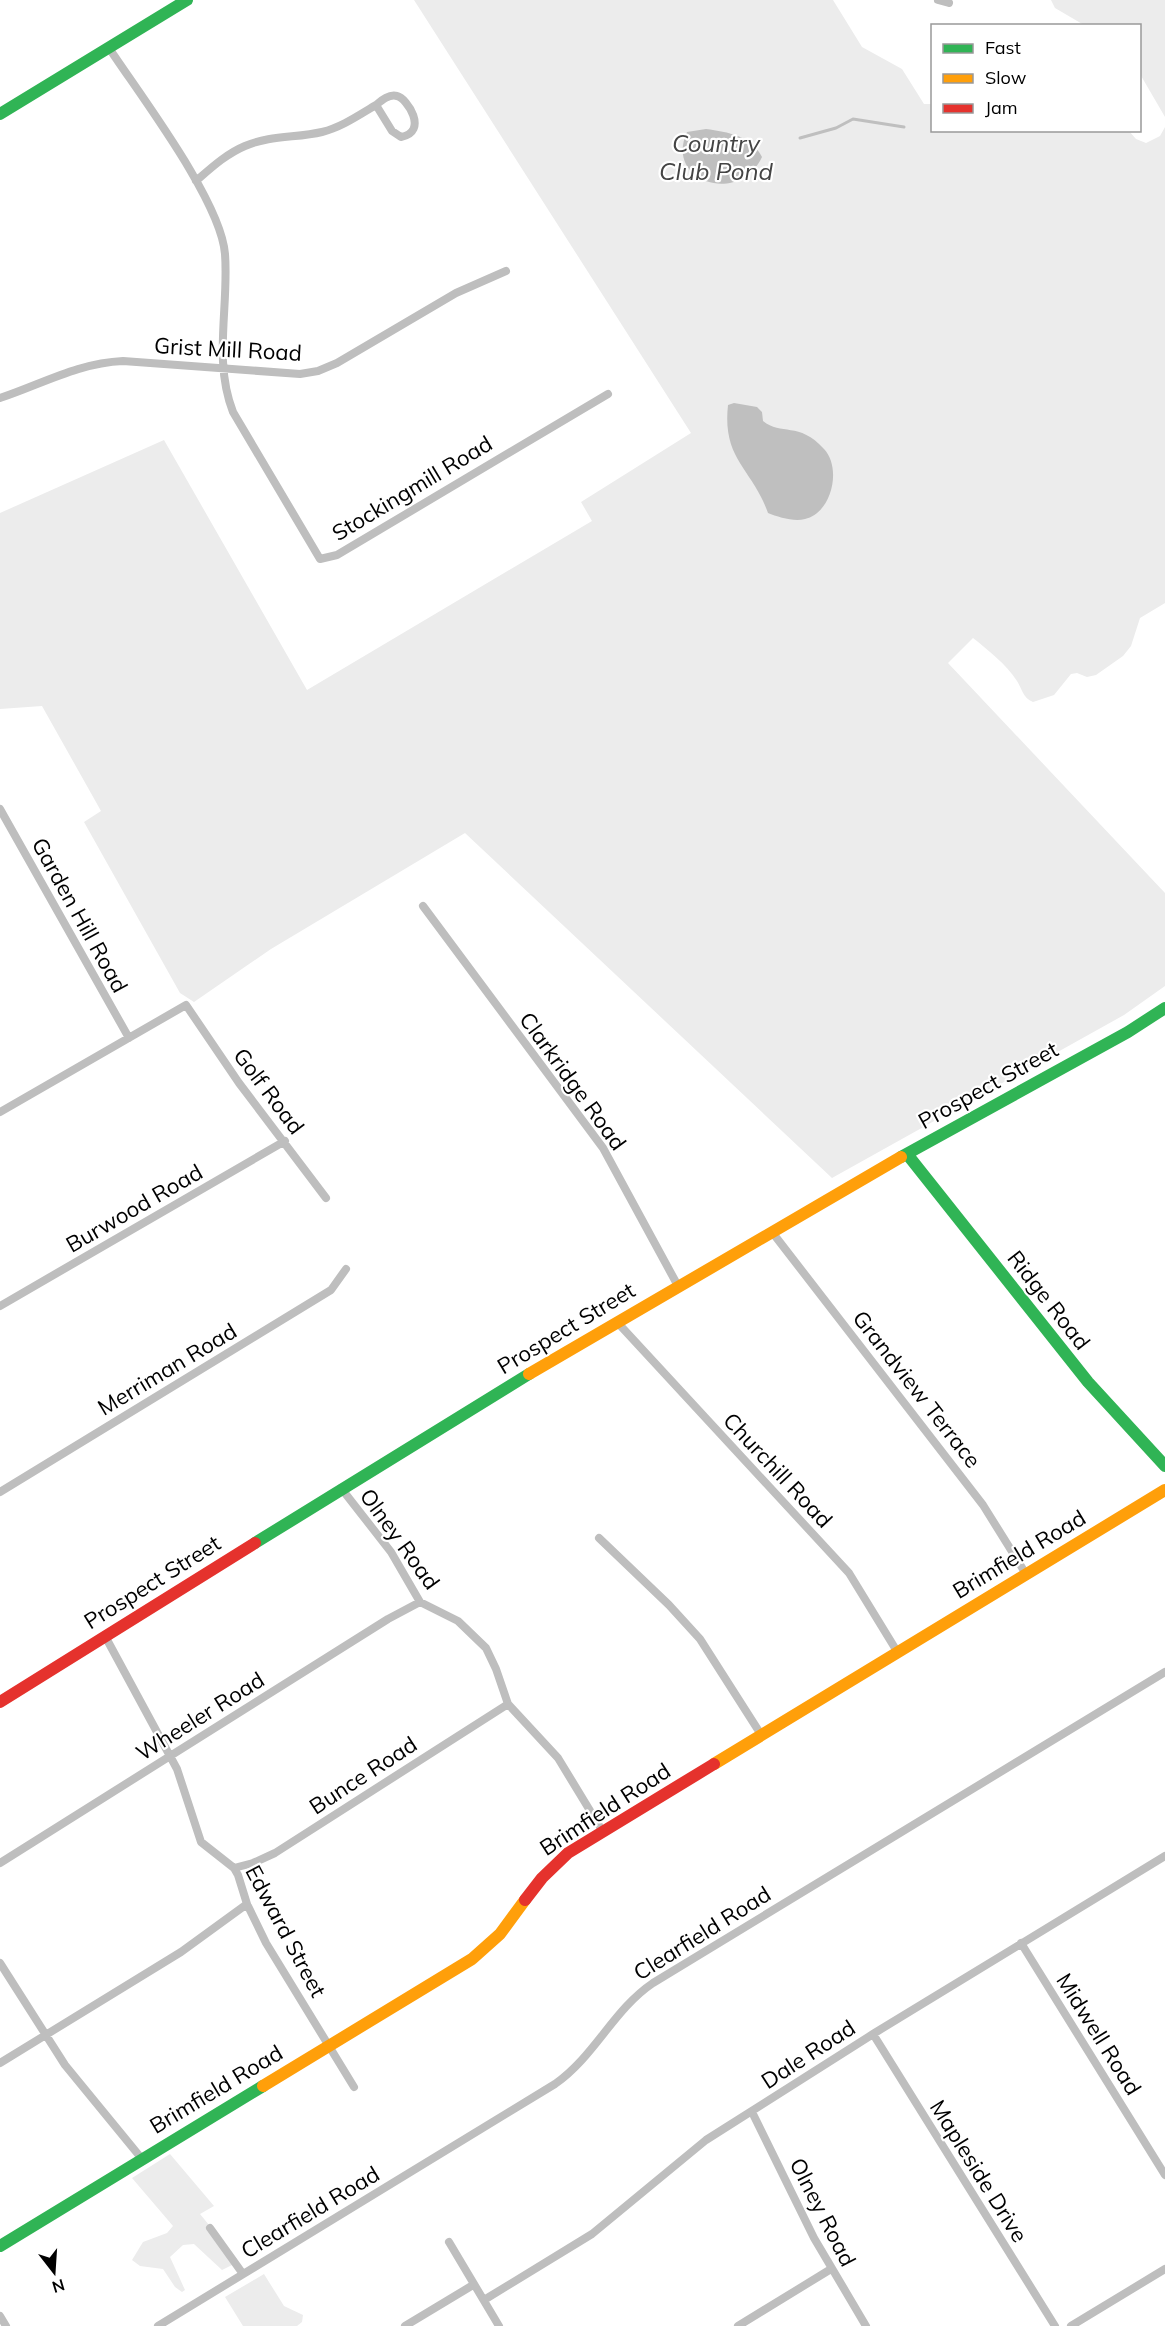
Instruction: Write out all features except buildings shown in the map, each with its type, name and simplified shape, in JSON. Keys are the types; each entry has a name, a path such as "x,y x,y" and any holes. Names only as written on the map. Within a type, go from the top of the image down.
{"street":[{"path":"0,114 187,0"},
{"path":"938,0 949,3"},
{"name":"Stockingmill Road","path":"109,48 196,181 214,219 225,251 222,367 225,393 233,412 320,559 337,555 608,394"},
{"path":"196,181 225,157 246,145 265,139 321,132 345,123 388,97 397,96 402,99 416,120 415,129 410,136 401,138 392,131 376,105"},
{"name":"Grist Mill Road","path":"0,398 27,389 60,373 97,362 222,367 300,374 318,371 337,363 456,293 507,271"},
{"name":"Garden Hill Road","path":"0,809 129,1038"},
{"name":"Clarkridge Road","path":"423,906 603,1148 678,1286"},
{"name":"Golf Road","path":"129,1038 186,1005 238,1083 285,1141 326,1198"},
{"name":"Prospect Street","path":"0,1702 342,1488 617,1322 907,1154 1128,1032 1165,1008"},
{"path":"0,1112 129,1038"},
{"name":"Burwood Road","path":"0,1306 285,1141"},
{"name":"Ridge Road","path":"907,1154 1076,1368 1165,1466"},
{"name":"Grandview Terrace","path":"772,1232 975,1493 1026,1574"},
{"name":"Merriman Road","path":"0,1492 331,1290 346,1269"},
{"name":"Churchill Road","path":"617,1322 849,1573 898,1653"},
{"name":"Olney Road","path":"342,1488 391,1552 420,1602 458,1622 478,1639 491,1657 508,1704 558,1758 603,1832"},
{"name":"Brimfield Road","path":"0,2246 484,1950 512,1921 548,1870 568,1853 1165,1490"},
{"path":"599,1539 669,1605 700,1638 762,1736"},
{"name":"Wheeler Road","path":"0,1863 388,1619 420,1602"},
{"name":"Edward Street","path":"105,1636 170,1756 187,1794 201,1842 234,1868 247,1904 274,1957 354,2087"},
{"name":"Clearfield Road","path":"158,2326 564,2078 590,2054 629,2001 653,1983 1165,1672"},
{"name":"Bunce Road","path":"234,1868 253,1863 275,1853 508,1704"},
{"name":"Dale Road","path":"484,2300 592,2234 677,2161 752,2112 873,2034 1165,1856"},
{"path":"0,2063 189,1947 247,1904"},
{"name":"Midwell Road","path":"1021,1943 1165,2175"},
{"path":"0,1963 45,2035 89,2097 142,2159"},
{"name":"Mapleside Drive","path":"873,2034 1055,2326"},
{"name":"Olney Road","path":"752,2112 831,2269 866,2326"},
{"path":"210,2228 243,2274"},
{"path":"449,2242 473,2285 500,2326"},
{"path":"738,2326 831,2269"},
{"path":"1071,2326 1165,2269"},
{"path":"405,2326 473,2285"},
{"path":"0,2316 6,2326"}],"shaded area":[{"path":"414,0 833,0 862,47 902,69 924,104 931,104 931,132 1130,132 1136,139 1146,143 1160,136 1165,127 1165,603 1140,618 1131,646 1123,656 1096,675 1087,677 1077,673 1071,674 1054,695 1033,702 1025,696 1008,669 973,638 948,663 1165,893 1165,986 1124,1015 832,1178 465,833 271,949 194,1002 180,993 84,822 101,811 42,706 0,709 0,513 164,440 307,690 592,521 581,502 691,433"},
{"path":"1051,0 1165,0 1165,117 1141,76 1141,24 1082,24 1055,8"},
{"path":"170,2154 214,2206 200,2214 237,2259 236,2263 222,2270 194,2244 183,2245 170,2257 185,2290 182,2292 175,2287 163,2269 140,2266 132,2260 143,2242 167,2233 173,2226 132,2178"},
{"path":"264,2274 284,2306 303,2315 302,2322 297,2326 243,2326 225,2297"}],"water":[{"name":"Country Club Pond","path":"706,129 731,134 746,140 758,150 762,157 751,172 737,181 722,184 707,182 695,175 686,164 683,149 687,132"},
{"path":"734,403 757,407 762,412 763,421 777,428 806,435 824,449 829,457 833,478 828,499 814,515 796,520 768,513 729,439 728,405"}],"waterway":[{"path":"800,138 836,128 853,119 904,127"}],"traffic: fast":[{"path":"0,114 187,0"},
{"path":"901,1157 1128,1032 1165,1008"},
{"path":"907,1154 1088,1382 1165,1466"},
{"path":"255,1543 529,1374"},
{"path":"0,2246 263,2086"}],"traffic: slow":[{"path":"529,1374 901,1157"},
{"path":"714,1764 1165,1490"},
{"path":"263,2086 472,1959 500,1934 525,1900"}],"traffic: jam":[{"path":"0,1702 255,1543"},
{"path":"525,1900 542,1878 568,1853 714,1764"}]}
